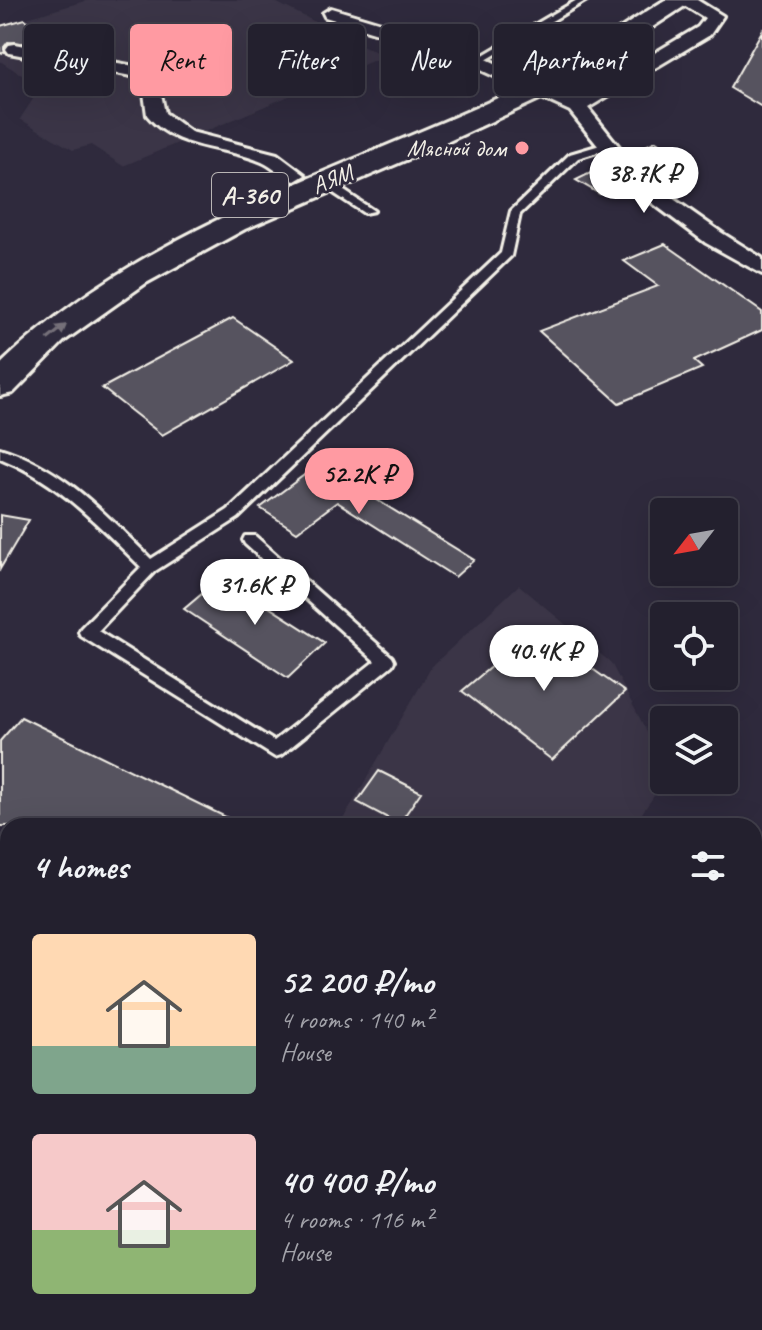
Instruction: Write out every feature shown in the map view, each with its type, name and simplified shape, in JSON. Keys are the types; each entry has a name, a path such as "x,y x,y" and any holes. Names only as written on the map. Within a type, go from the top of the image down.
{"highway":[{"name":"АЯМ","path":"614,24 647,0"},
{"name":"АЯМ","path":"640,24 683,0"},
{"name":"АЯМ","path":"0,348 55,302 118,261 203,216 310,178 504,96"},
{"name":"АЯМ","path":"0,385 52,334 135,276 310,178"}],"street":[{"path":"577,107 704,31 715,16 683,0"},
{"path":"331,13 381,29"},
{"path":"15,49 150,74 156,115 184,136 270,158 310,178"},
{"path":"478,61 494,68"},
{"path":"554,96 577,107 638,183 714,238 762,267"}],"lane":[{"path":"478,61 583,0"},
{"path":"250,540 386,661 275,750 87,632 150,567 233,514 507,254 515,213 574,156 607,146"},
{"path":"310,178 368,211"},
{"path":"0,453 33,464 64,484 150,567"}],"shaded area":[{"path":"89,0 271,0 319,24 248,24 248,96 289,96 123,166 91,145 73,150 20,119 35,96 114,96 114,24 24,24 24,76 0,61 0,26"},
{"path":"365,47 381,55 365,64"},
{"path":"519,585 611,663 650,738 650,794 655,794 639,818 344,818 432,666"}],"building":[{"path":"25,19 31,24 24,24 24,43 8,42 5,52 0,54 0,26"},
{"path":"762,31 762,107 730,88"},
{"path":"656,141 678,155 643,172 629,154"},
{"path":"609,164 623,182 600,194 576,180"},
{"path":"665,244 762,312 762,330 694,361 702,368 619,403 539,331 658,286 624,261"},
{"path":"233,318 294,360 162,435 102,388"},
{"path":"319,464 474,560 455,577 337,502 297,532 260,508"},
{"path":"0,515 29,520 0,569"},
{"path":"222,577 325,643 288,678 184,609"},
{"path":"536,629 625,692 552,760 462,691"},
{"path":"21,717 228,818 0,818 0,741"},
{"path":"379,771 421,792 403,818 388,818 357,802"}],"place":[{"name":"Мясной дом","path":"522,148"}]}
